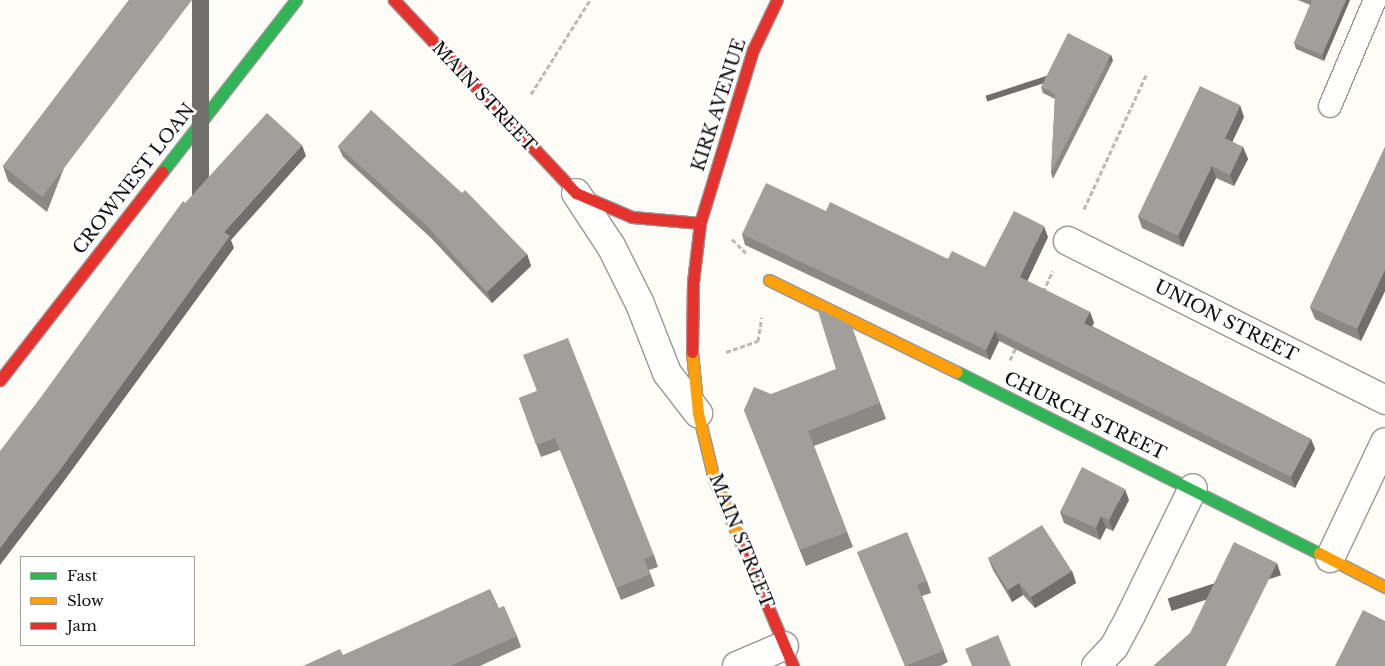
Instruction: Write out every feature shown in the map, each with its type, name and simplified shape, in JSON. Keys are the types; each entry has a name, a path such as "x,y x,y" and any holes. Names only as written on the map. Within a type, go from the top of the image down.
{"street":[{"name":"CROWNEST LOAN","path":"0,380 296,0"},
{"name":"MAIN STREET","path":"394,0 576,194 611,246 640,304 667,373 698,413"},
{"name":"KIRK AVENUE","path":"700,223 725,134 753,50 777,0"},
{"name":"MAIN STREET","path":"576,194 632,217 700,223 693,282 692,364 698,413 714,479 788,656"},
{"name":"UNION STREET","path":"1068,242 1385,400"},
{"name":"CHURCH STREET","path":"769,280 1193,488 1385,587"},
{"path":"1330,558 1385,442"},
{"path":"1096,666 1114,647 1193,488"},
{"path":"737,666 788,656"}],"lane":[{"path":"1330,106 1376,0"}],"path":[{"path":"511,126 590,0"}],"building":[{"path":"129,0 192,0 42,197 3,166"},
{"path":"1310,0 1346,0 1322,55 1294,43 1312,1"},
{"path":"1068,33 1111,55 1051,173 1055,94 1041,87"},
{"path":"1200,86 1240,105 1225,138 1243,147 1230,175 1212,166 1178,236 1138,216"},
{"path":"371,110 462,193 465,190 527,254 487,292 427,226 338,146"},
{"path":"267,113 302,145 224,232 230,236 60,470 0,548 0,451 183,201 185,203"},
{"path":"1385,147 1385,270 1357,329 1310,307"},
{"path":"766,183 826,211 830,202 948,259 952,251 985,267 1014,211 1044,226 1020,277 1090,312 1084,323 1311,439 1291,477 995,331 986,350 742,234"},
{"path":"817,308 851,325 880,403 808,431 847,532 800,550 744,410 754,387 771,394 836,369"},
{"path":"568,338 654,555 644,559 650,574 617,588 555,438 536,445 519,398 537,391 523,355"},
{"path":"1082,467 1125,489 1109,520 1101,516 1096,528 1060,512"},
{"path":"1042,525 1072,571 1031,597 1019,583 1008,590 988,558"},
{"path":"907,532 927,581 917,585 944,651 905,666 857,552"},
{"path":"1234,542 1277,563 1226,666 1153,666 1190,633"},
{"path":"490,589 499,608 504,606 517,636 450,666 303,666 340,649 343,655"},
{"path":"1363,610 1385,621 1385,666 1335,666"},
{"path":"998,635 1011,666 972,666 965,649"}],"traffic: fast":[{"path":"162,172 296,0"},
{"path":"957,372 1319,553"}],"traffic: slow":[{"path":"769,280 957,372"},
{"path":"692,352 698,413 714,479 740,541"},
{"path":"1319,553 1385,587"}],"traffic: jam":[{"path":"394,0 576,193 632,217 700,223"},
{"path":"692,352 693,282 700,223 753,50 777,0"},
{"path":"0,380 162,172"},
{"path":"740,541 793,666"}]}
